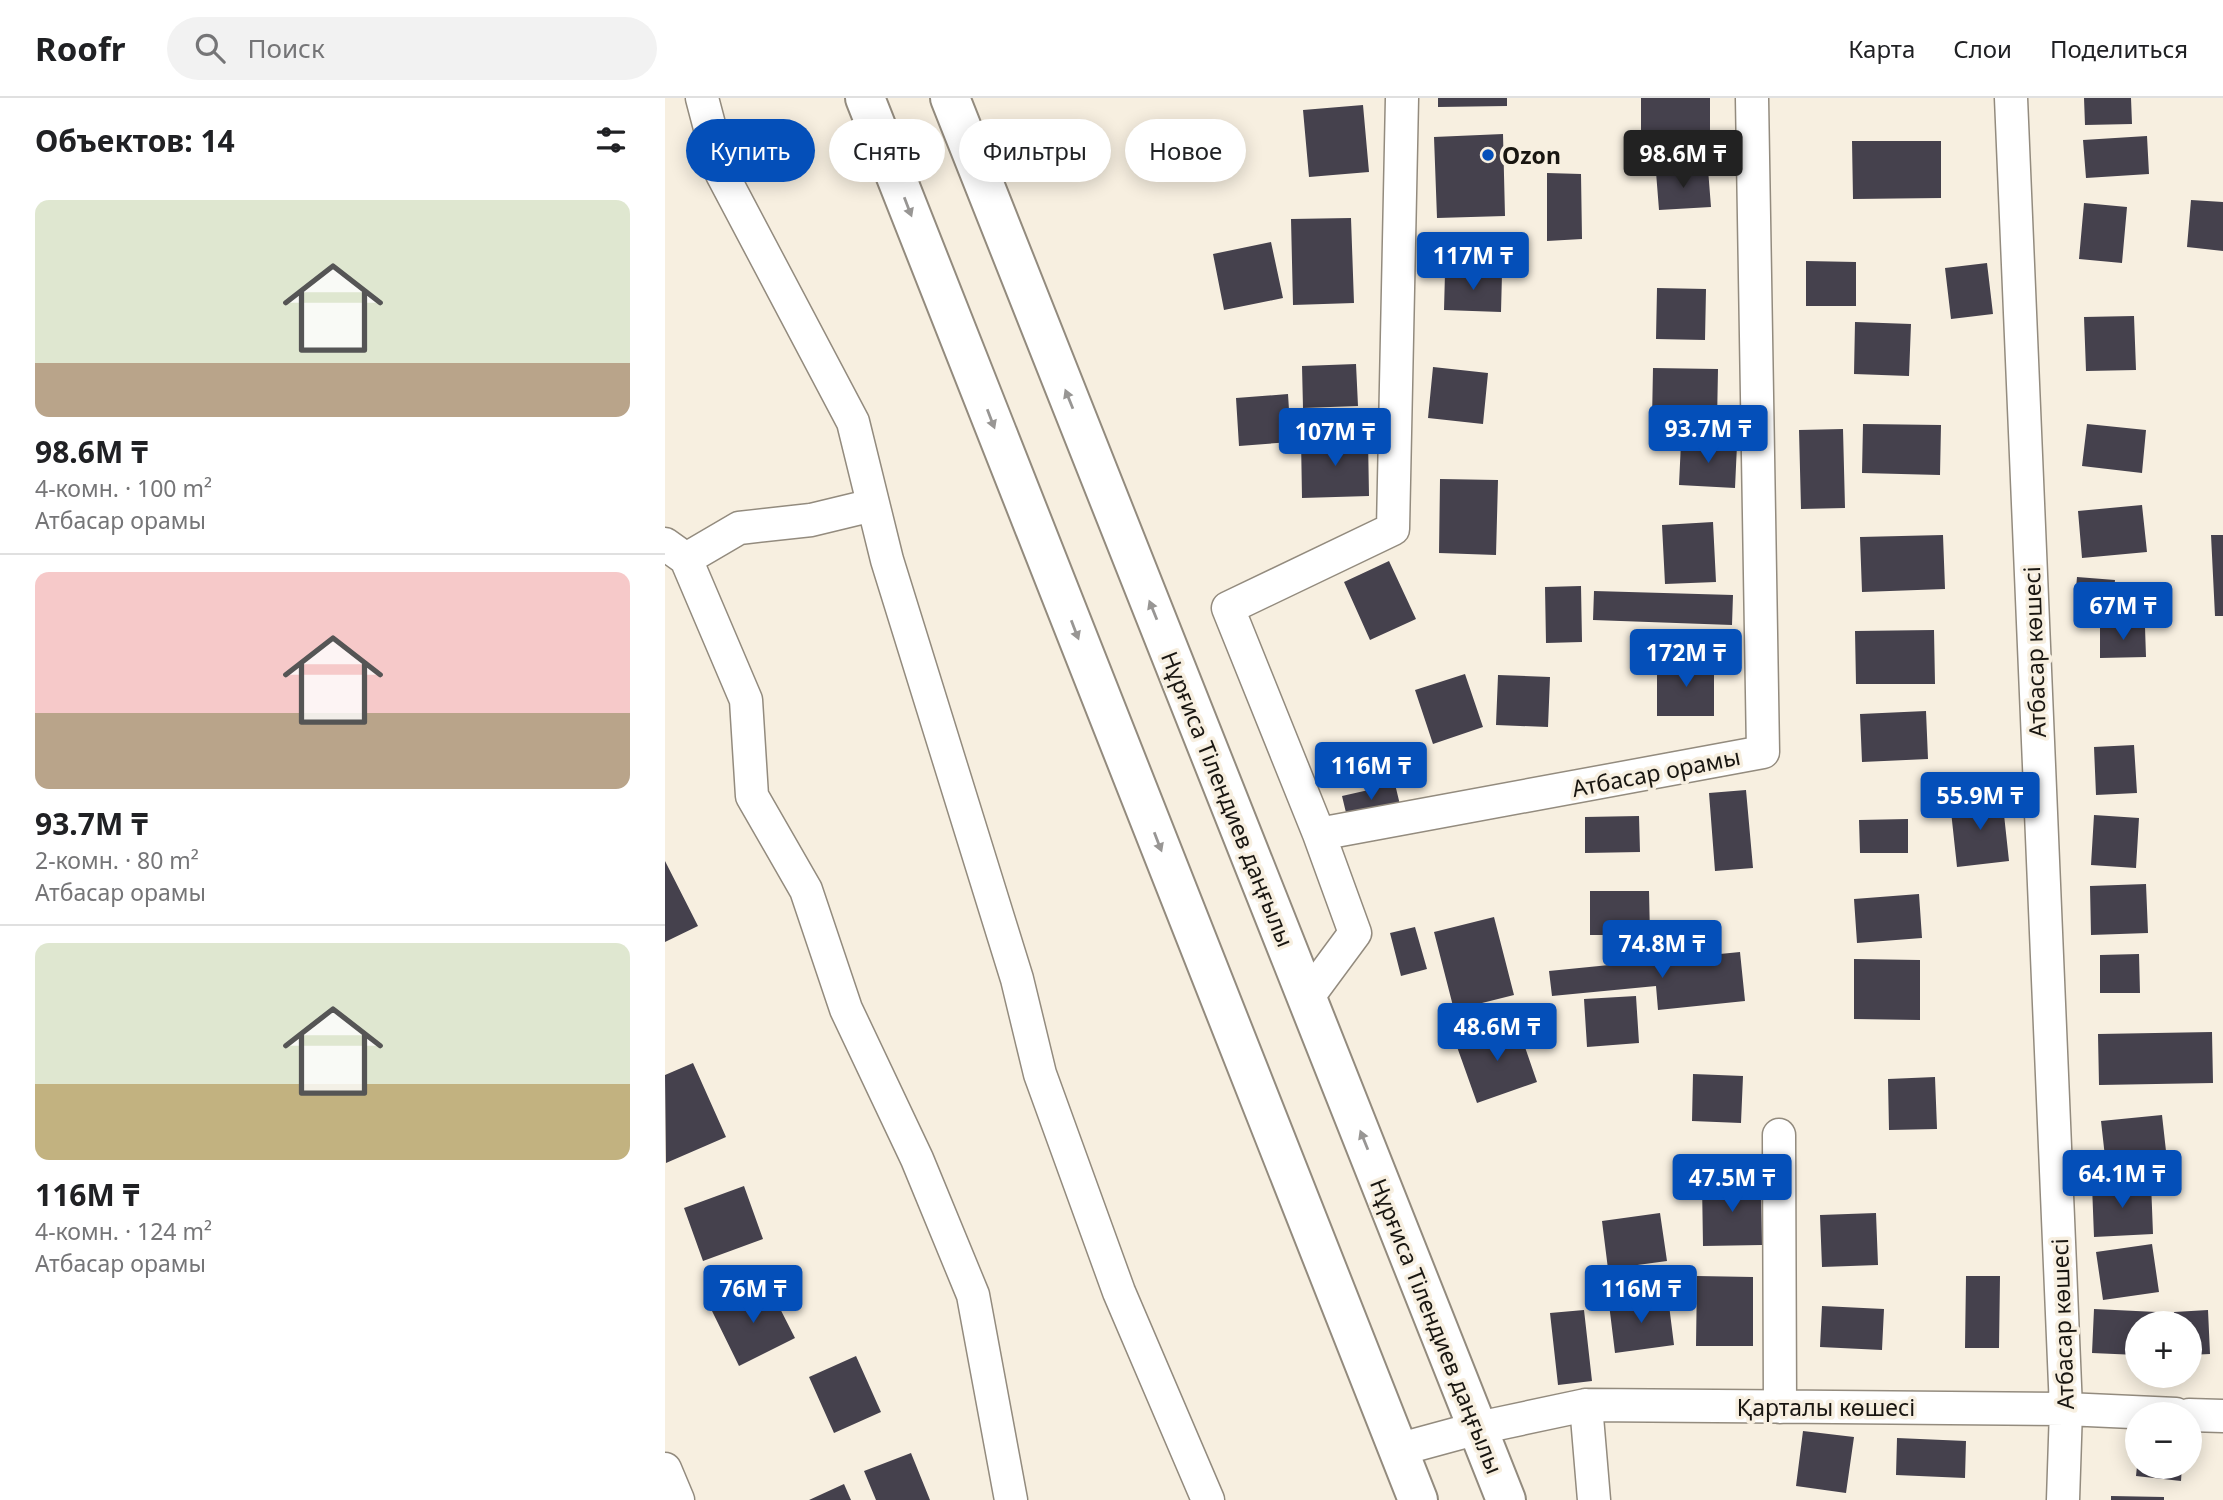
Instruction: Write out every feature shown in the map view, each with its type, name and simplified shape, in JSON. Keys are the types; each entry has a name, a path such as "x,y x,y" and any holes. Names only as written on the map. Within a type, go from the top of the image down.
{"main road":[{"path":"865,98 1418,1500"},
{"name":"Нұрғиса Тілендиев даңғылы","path":"950,98 1506,1500"}],"street":[{"path":"702,98 722,174 853,422 873,505 1017,979 1040,1074 1119,1292 1209,1500"},
{"path":"1307,998 1355,933 1319,834 1228,608 1393,529 1402,98"},
{"name":"Атбасар орамы","path":"1319,834 1763,752 1752,98"},
{"name":"Атбасар көшесі","path":"2011,98 2066,1409 2063,1500"},
{"path":"873,505 811,520 739,528 675,552 746,700 752,796 806,890 846,1009 917,1159 973,1295 1011,1500"},
{"path":"1779,1135 1780,1407"},
{"path":"1586,1405 1594,1500"},
{"name":"Қарталы көшесі","path":"1397,1450 1478,1428 1586,1405 2125,1412"},
{"path":"2202,1415 2223,1416"},
{"path":"665,1469 678,1500"}],"building":[{"path":"1438,98 1507,98 1507,106 1438,107"},
{"path":"1641,98 1710,98 1710,135 1641,133"},
{"path":"2084,98 2131,98 2132,124 2085,125"},
{"path":"1363,105 1369,172 1309,177 1303,110"},
{"path":"1503,134 1505,216 1437,218 1434,137"},
{"path":"2147,136 2149,174 2086,178 2083,140"},
{"path":"1852,141 1941,141 1941,198 1853,199"},
{"path":"1708,169 1711,207 1659,210 1656,172"},
{"path":"1547,173 1581,174 1582,239 1547,241"},
{"path":"2191,200 2223,202 2223,251 2187,247"},
{"path":"2084,203 2127,207 2122,263 2079,259"},
{"path":"1351,218 1354,303 1293,305 1291,219"},
{"path":"1271,242 1283,298 1224,310 1213,254"},
{"path":"1806,261 1856,262 1856,306 1806,306"},
{"path":"1987,263 1993,314 1951,319 1945,268"},
{"path":"1445,273 1502,274 1501,312 1444,310"},
{"path":"1657,288 1706,289 1705,340 1656,339"},
{"path":"2134,316 2136,370 2086,371 2084,317"},
{"path":"1855,322 1911,324 1909,376 1854,374"},
{"path":"1356,364 1358,406 1303,408 1302,366"},
{"path":"1433,367 1488,373 1483,424 1428,418"},
{"path":"1653,368 1718,369 1717,422 1652,420"},
{"path":"1288,394 1291,442 1239,446 1236,398"},
{"path":"1863,424 1941,425 1940,475 1862,473"},
{"path":"2087,424 2146,430 2142,473 2082,466"},
{"path":"1843,429 1845,508 1801,509 1799,430"},
{"path":"1368,438 1369,496 1302,498 1301,439"},
{"path":"1681,442 1737,445 1735,488 1679,485"},
{"path":"1440,479 1498,480 1496,555 1439,553"},
{"path":"2142,505 2147,552 2082,558 2078,511"},
{"path":"1713,522 1716,582 1665,584 1662,525"},
{"path":"1943,535 1945,589 1862,592 1860,537"},
{"path":"2211,535 2223,535 2223,616 2215,616"},
{"path":"1389,561 1416,619 1370,640 1344,582"},
{"path":"2077,577 2115,580 2112,614 2074,611"},
{"path":"1581,586 1582,642 1546,643 1545,587"},
{"path":"1594,591 1733,595 1732,625 1593,620"},
{"path":"2100,627 2145,627 2146,657 2100,658"},
{"path":"1934,630 1935,684 1856,684 1855,631"},
{"path":"1657,662 1714,662 1714,716 1657,716"},
{"path":"1465,674 1483,727 1433,744 1415,690"},
{"path":"1498,675 1550,677 1548,727 1496,725"},
{"path":"1926,711 1928,759 1862,762 1860,714"},
{"path":"2134,745 2137,793 2096,795 2094,747"},
{"path":"1395,784 1401,809 1348,821 1342,796"},
{"path":"1746,790 1753,868 1715,871 1709,793"},
{"path":"2002,796 2009,861 1957,867 1950,802"},
{"path":"2094,815 2139,818 2136,868 2091,865"},
{"path":"1639,816 1640,852 1585,853 1585,817"},
{"path":"1908,819 1908,853 1860,853 1859,820"},
{"path":"665,861 698,926 665,942"},
{"path":"2146,884 2148,933 2091,935 2090,886"},
{"path":"1590,891 1649,891 1650,935 1590,935"},
{"path":"1919,894 1922,938 1857,943 1854,899"},
{"path":"1494,917 1514,995 1454,1010 1434,932"},
{"path":"1415,927 1427,969 1401,976 1390,933"},
{"path":"1740,952 1745,1001 1658,1010 1656,986 1552,996 1549,971"},
{"path":"2139,954 2140,993 2100,993 2100,955"},
{"path":"1854,959 1920,960 1920,1020 1854,1019"},
{"path":"1636,996 1639,1043 1587,1047 1584,999"},
{"path":"1517,1024 1537,1082 1477,1103 1456,1044"},
{"path":"2212,1032 2213,1083 2099,1085 2098,1034"},
{"path":"693,1063 726,1137 666,1163 665,1075"},
{"path":"1693,1074 1743,1076 1741,1123 1692,1121"},
{"path":"1935,1077 1937,1129 1889,1130 1888,1079"},
{"path":"2162,1115 2167,1160 2106,1166 2101,1121"},
{"path":"1761,1182 1762,1245 1703,1246 1702,1183"},
{"path":"2151,1182 2153,1234 2094,1237 2092,1185"},
{"path":"744,1186 763,1239 703,1261 684,1208"},
{"path":"1660,1213 1667,1261 1608,1269 1602,1221"},
{"path":"1876,1213 1878,1265 1822,1267 1820,1215"},
{"path":"2152,1244 2159,1292 2103,1300 2096,1252"},
{"path":"1697,1276 1753,1277 1753,1346 1696,1346"},
{"path":"1966,1276 2000,1276 1999,1348 1965,1348"},
{"path":"767,1283 795,1338 739,1366 712,1311"},
{"path":"1668,1297 1674,1345 1615,1353 1609,1304"},
{"path":"1822,1306 1884,1309 1882,1350 1820,1347"},
{"path":"2094,1309 2136,1311 2125,1311 2125,1354 2092,1353"},
{"path":"1584,1310 1592,1381 1558,1385 1550,1313"},
{"path":"2208,1310 2210,1354 2202,1354 2202,1311 2191,1311"},
{"path":"856,1356 881,1412 834,1433 809,1377"},
{"path":"1803,1431 1854,1437 1846,1493 1796,1486"},
{"path":"1897,1438 1966,1441 1965,1478 1896,1475"},
{"path":"911,1453 930,1500 876,1500 864,1471"},
{"path":"844,1484 851,1500 809,1500"},
{"path":"2111,1496 2164,1497 2164,1500 2111,1500"}],"place":[{"name":"Ozon","path":"1488,155"}]}
